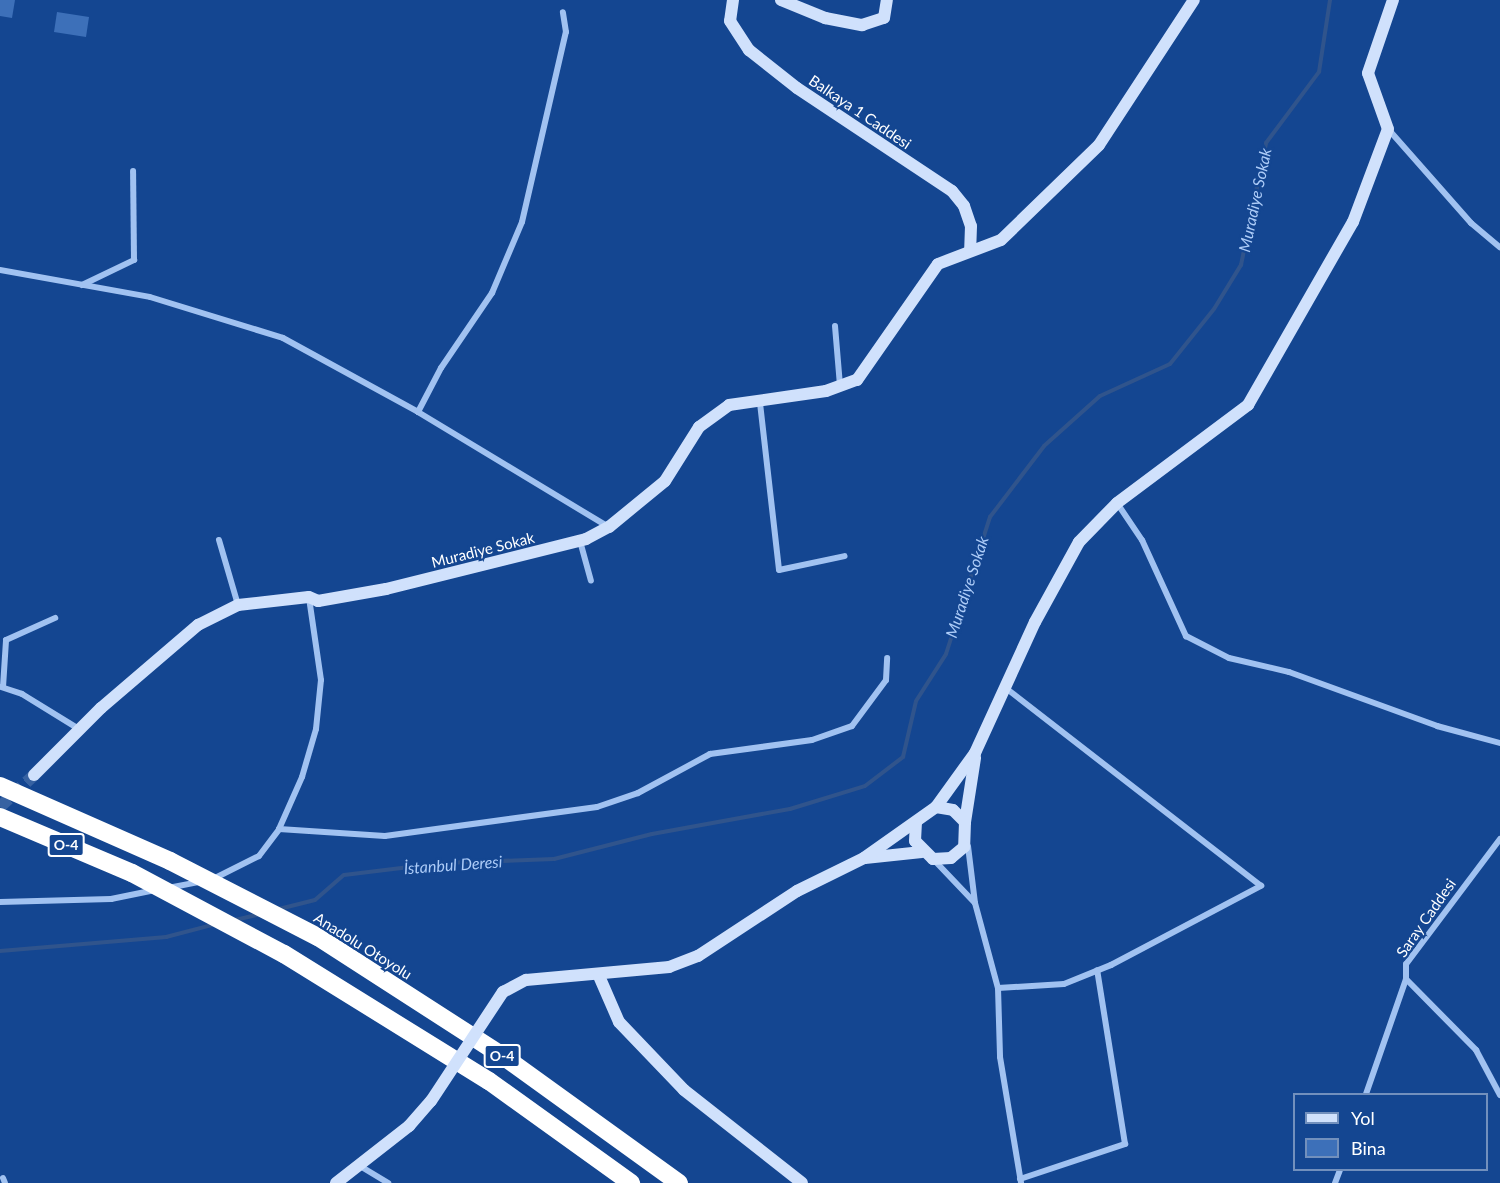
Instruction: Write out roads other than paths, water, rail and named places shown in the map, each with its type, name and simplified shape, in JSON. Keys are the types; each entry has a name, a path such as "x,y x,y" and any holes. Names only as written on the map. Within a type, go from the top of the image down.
{"highway":[{"name":"Anadolu Otoyolu","path":"0,786 170,861 318,937 507,1059 680,1183"},
{"name":"O-4","path":"0,817 132,873 284,954 489,1081 631,1183"}],"street":[{"name":"Balkaya 1 Caddesi","path":"733,0 730,21 750,50 796,88 952,191 964,206 971,226 970,250"},
{"path":"781,0 825,18 861,25 884,18 887,0"},
{"name":"Muradiye Sokak","path":"34,775 79,729 198,625 238,605 309,597 318,601 386,589 580,541 609,527 665,481 699,427 729,405 760,403 840,386 857,380 938,264 1001,240 1099,145 1194,0"},
{"path":"1393,0 1368,73 1388,129 1471,223 1500,247"},
{"path":"418,412 441,368 492,293 522,222 567,32 563,12"},
{"path":"336,1183 409,1126 431,1101 503,992 536,979 599,976 669,967 698,956 797,891 864,858 936,807 975,753 1007,689 1035,622 1079,542 1117,503 1248,405 1353,222 1388,129"},
{"path":"81,286 134,260 133,171"},
{"path":"0,270 150,297 283,338 418,412 609,527"},
{"path":"835,326 840,386"},
{"path":"760,403 779,570 845,556"},
{"path":"1117,503 1142,540 1186,636 1229,658 1289,672 1437,726 1500,743"},
{"path":"219,540 238,605"},
{"path":"580,541 591,581"},
{"path":"0,902 111,899 221,877 259,856 279,829 302,777 319,711 321,680 309,597"},
{"path":"55,618 6,640 2,687 22,694 79,729"},
{"path":"279,829 385,836 597,807 638,793 710,754 812,740 852,726 886,680 887,658"},
{"path":"998,988 1064,984 1097,970 1261,886 1007,689"},
{"path":"975,753 965,822 975,903 998,988 1000,1057 1020,1181 1125,1144 1097,970"},
{"path":"936,807 953,810 965,822"},
{"path":"916,823 915,841 975,903"},
{"path":"864,858 928,856 951,858 967,839"},
{"name":"Saray Caddesi","path":"1500,839 1406,964 1406,979 1476,1050 1500,1095"},
{"path":"599,976 619,1022 676,1082 802,1183"},
{"path":"1367,1093 1406,979"},
{"path":"360,1166 388,1183"}],"waterway":[{"name":"Muradiye Sokak","path":"279,909 315,900 344,875 442,863 554,859 652,834 790,809 865,786 903,757 916,701 946,654 990,517 1044,446 1100,396 1170,364 1214,309 1241,265 1266,143 1319,72 1330,0"},
{"name":"İstanbul Deresi","path":"235,920 260,914"},
{"name":"İstanbul Deresi","path":"0,951 166,937 216,924"}],"tunnel":[{"path":"0,807 34,775"}]}
